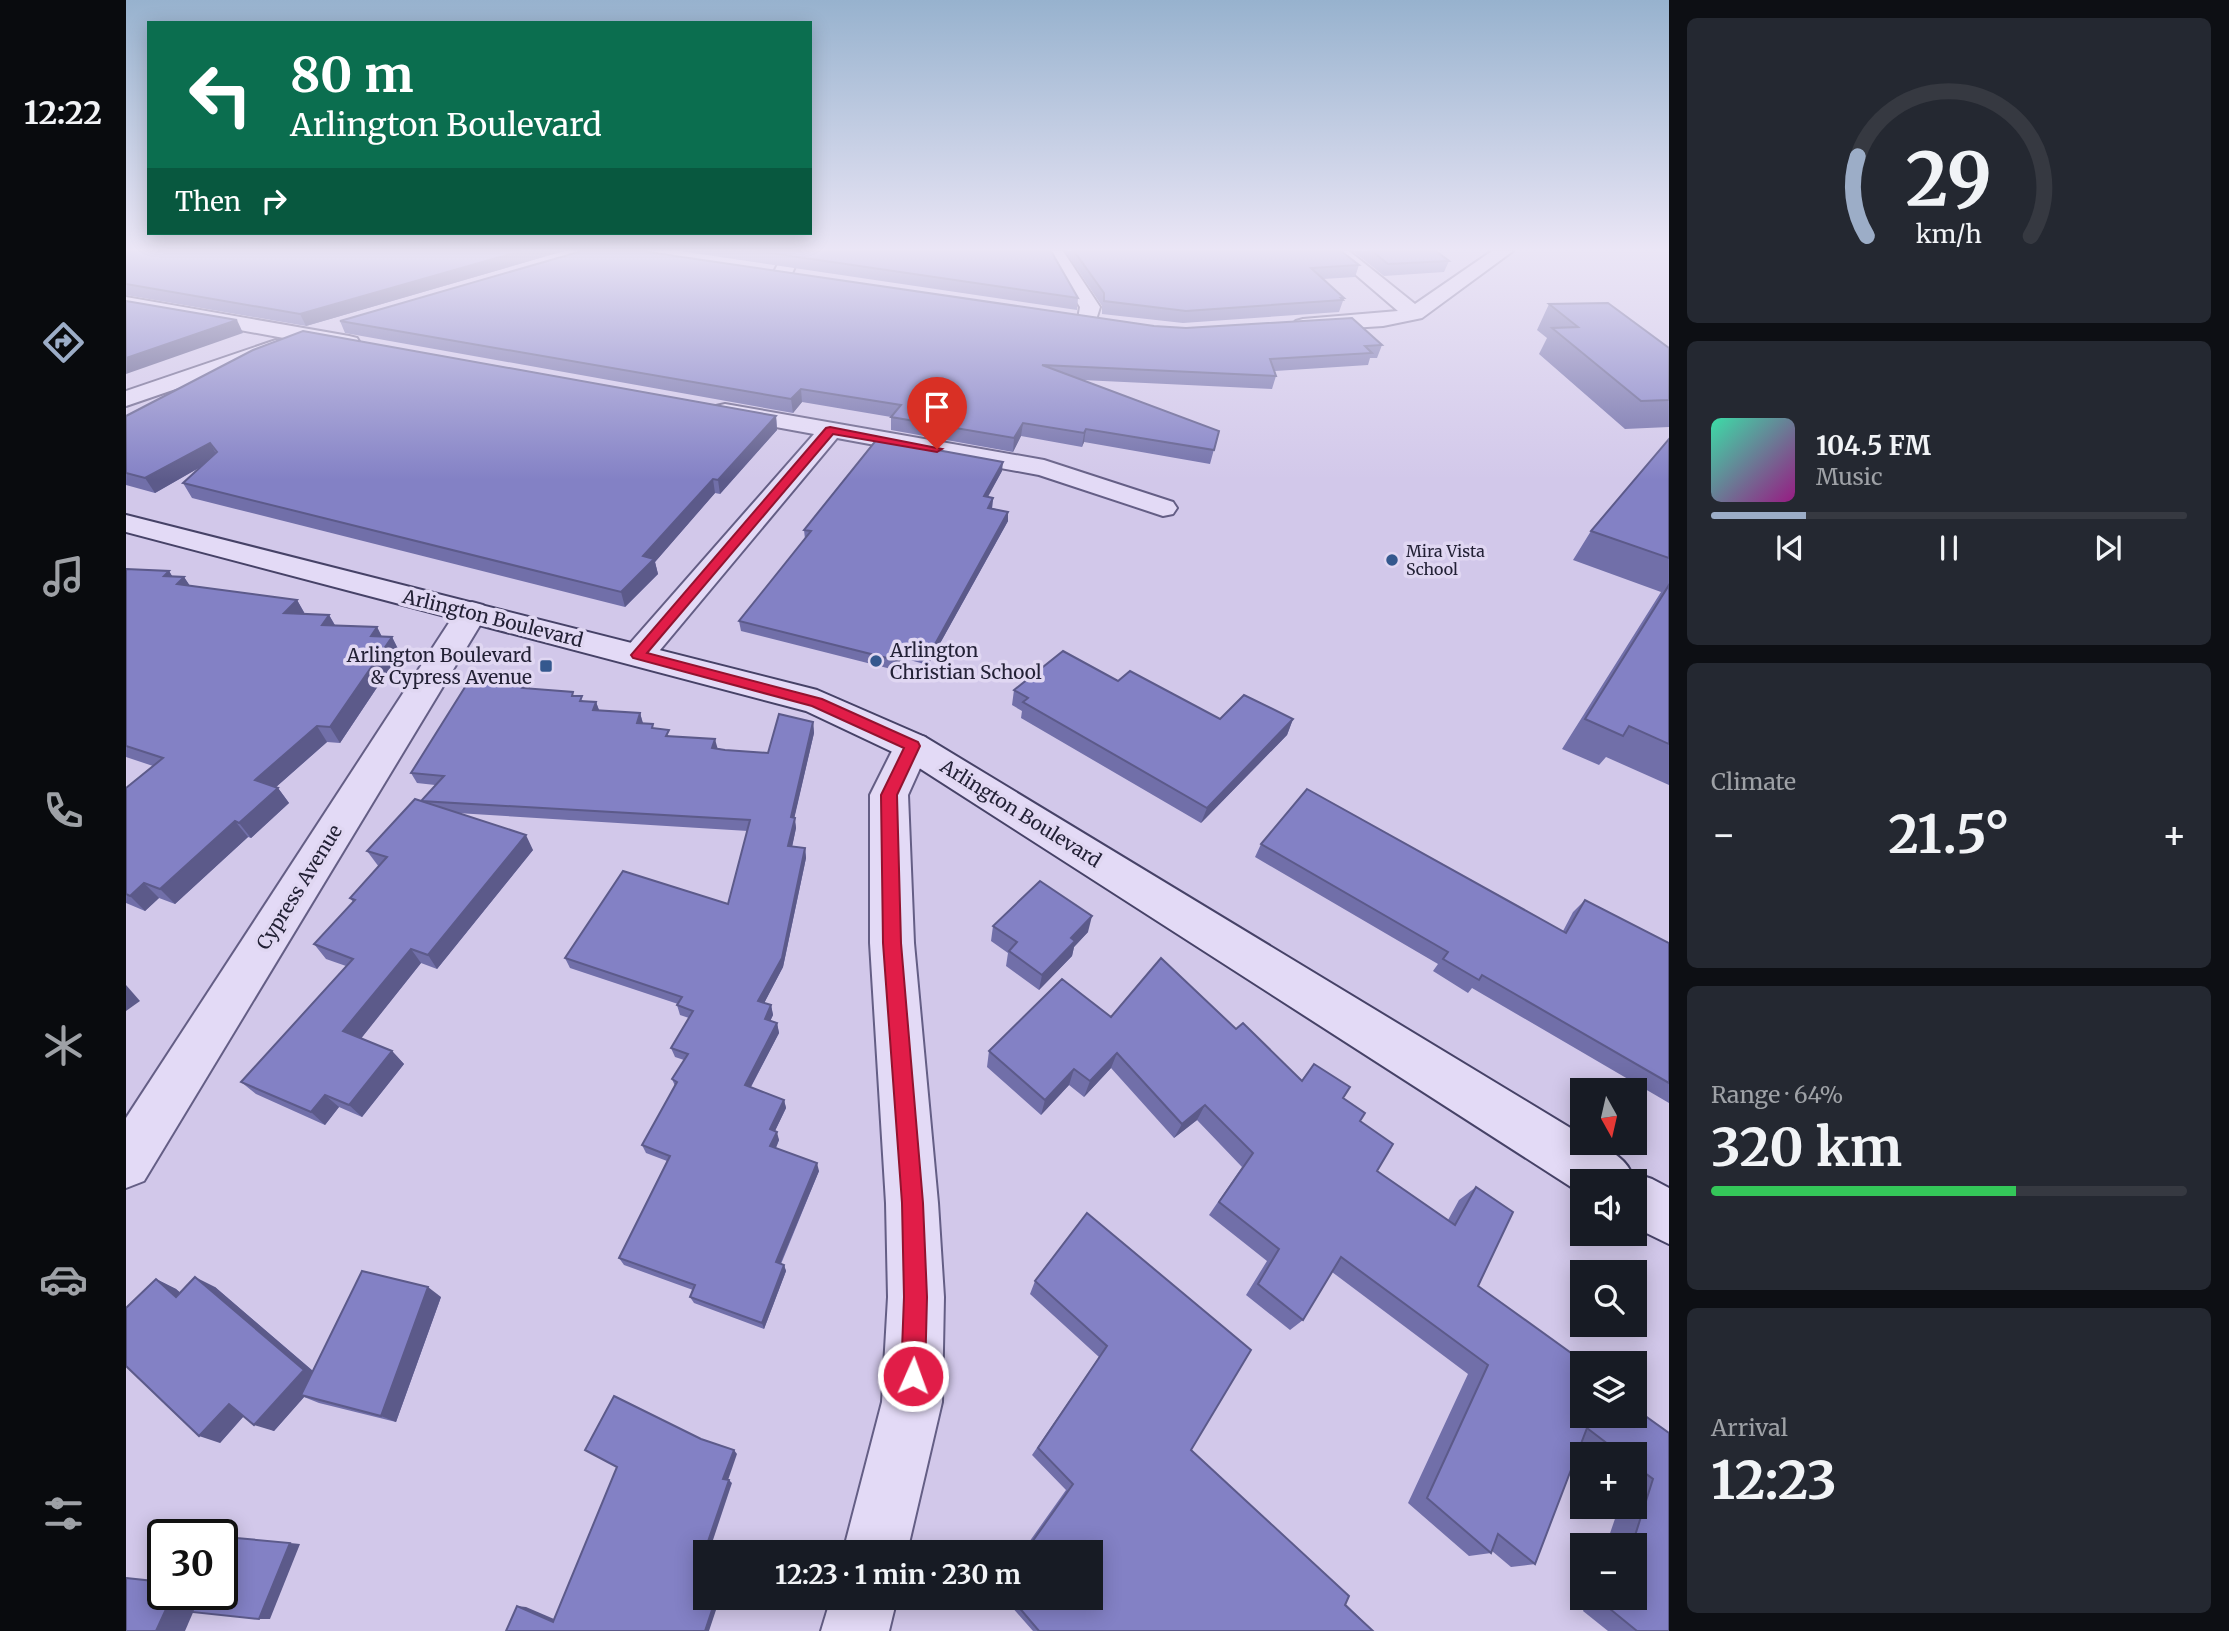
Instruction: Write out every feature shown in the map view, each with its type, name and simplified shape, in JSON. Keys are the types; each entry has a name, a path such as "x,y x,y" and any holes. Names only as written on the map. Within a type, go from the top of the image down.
{"street":[{"path":"259,327 377,348"},
{"path":"126,399 333,327"},
{"path":"706,408 1044,468 1163,508"},
{"path":"638,655 830,430"},
{"name":"Arlington Boulevard","path":"126,523 817,702 912,746 1590,1169"},
{"name":"Cypress Avenue","path":"126,1163 472,612"},
{"path":"878,1540 912,1402 916,1297 914,1230 892,943 889,795 912,746"},
{"path":"1647,1205 1669,1219"},
{"path":"855,1631 861,1610"}],"building":[{"path":"126,327 216,327 126,358"},
{"path":"375,327 1362,327 1382,345 1365,346 1372,353 1270,359 1276,376 1042,365 1219,431 1214,450 1086,429 1084,433 1023,423 1014,438 891,417 901,405 801,389 791,399"},
{"path":"1641,327 1669,348 1669,400 1641,401 1552,328"},
{"path":"303,331 776,416 718,480 713,479 643,556 654,559 621,592 183,483 217,452 210,443 145,478 126,473 126,416 253,350"},
{"path":"877,439 1003,462 984,496 993,498 988,508 1008,512 929,655 906,650 899,661 739,621 811,531 804,530"},
{"path":"1669,439 1669,558 1591,531"},
{"path":"126,569 169,571 164,576 184,577 177,584 297,600 284,613 329,615 322,625 377,627 371,636 392,637 330,727 317,726 255,780 278,788 239,823 235,821 160,889 144,883 130,896 126,894 126,788 163,758 126,746"},
{"path":"1669,585 1669,744 1629,726 1623,736 1585,719"},
{"path":"1063,651 1118,681 1130,671 1220,719 1244,695 1293,719 1207,808 1023,702 1028,698 1014,690"},
{"path":"472,676 527,680 522,688 573,692 572,696 582,696 580,701 596,702 593,710 640,713 637,723 653,724 652,728 669,730 666,736 715,739 712,748 725,750 768,753 779,714 813,722 791,817 795,818 788,846 805,848 782,958 758,1001 771,1005 765,1019 777,1023 745,1085 784,1100 770,1129 777,1132 770,1146 817,1163 776,1262 784,1265 762,1323 690,1297 695,1285 619,1258 670,1156 642,1145 677,1082 672,1079 688,1054 671,1048 693,1011 677,1005 682,997 565,958 623,871 728,904 750,820 421,801 444,776 411,773"},
{"path":"1307,789 1566,933 1585,900 1669,943 1669,1083 1482,975 1479,980 1443,959 1448,952 1261,844"},
{"path":"415,799 526,835 428,955 411,949 343,1031 392,1051 349,1105 325,1095 311,1112 241,1082 353,959 314,944 355,900 350,898 387,857 367,851"},
{"path":"1040,881 1092,916 1071,938 1075,941 1042,975 1009,951 1017,942 993,926"},
{"path":"1161,958 1236,1029 1243,1023 1302,1081 1314,1064 1350,1087 1343,1098 1365,1113 1360,1121 1393,1144 1377,1171 1455,1225 1476,1187 1513,1212 1478,1286 1570,1352 1570,1428 1587,1428 1582,1442 1570,1442 1570,1472 1535,1564 1498,1534 1491,1553 1427,1498 1488,1365 1341,1257 1303,1320 1258,1284 1279,1249 1219,1202 1253,1153 1205,1105 1182,1124 1117,1053 1090,1081 1074,1069 1045,1100 989,1051 1062,979 1111,1017"},
{"path":"1087,1213 1251,1350 1191,1450 1349,1596 1345,1605 1373,1631 1039,1631 1021,1610 1103,1610 1103,1540 1033,1540 1073,1484 1038,1448 1107,1346 1035,1281"},
{"path":"362,1271 428,1287 381,1416 301,1395"},
{"path":"195,1277 304,1370 254,1425 229,1404 199,1436 126,1366 126,1308 156,1279 176,1297"},
{"path":"614,1396 701,1439 734,1450 723,1479 729,1480 708,1540 693,1540 693,1610 712,1610 705,1631 506,1631 517,1606 553,1622 617,1467 585,1450"},
{"path":"1647,1417 1669,1433 1669,1631 1637,1631 1611,1610 1647,1610 1647,1533 1636,1533 1640,1519 1647,1519 1647,1498 1653,1479 1647,1475 1647,1442 1605,1442 1587,1428 1647,1428"},
{"path":"238,1538 290,1543 259,1619 192,1612 238,1610"},
{"path":"126,1578 147,1580 147,1610 166,1610 156,1631 126,1631"}],"place":[{"name":"Mira Vista School","path":"1392,560"},
{"name":"Arlington Christian School","path":"876,661"},
{"name":"Arlington Boulevard & Cypress Avenue","path":"546,666"}],"route":[{"path":"913,1376 916,1297 912,1203 892,943 889,795 912,746 817,702 638,655 830,430 937,449"}]}
